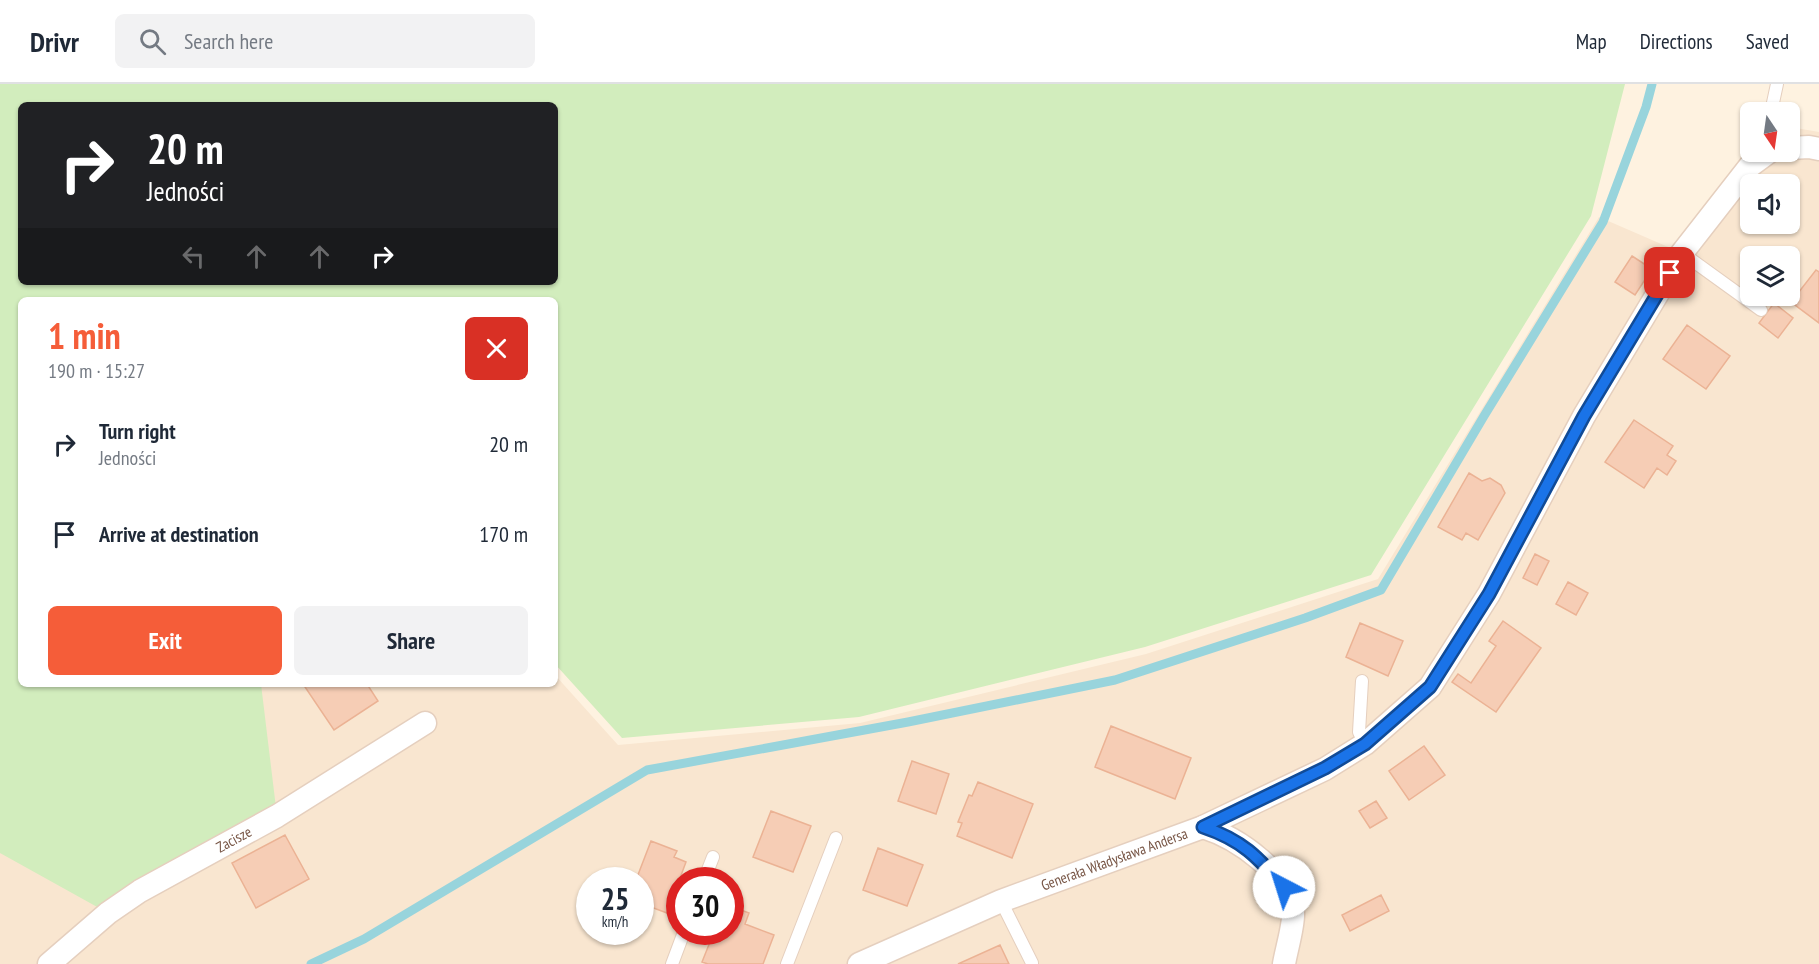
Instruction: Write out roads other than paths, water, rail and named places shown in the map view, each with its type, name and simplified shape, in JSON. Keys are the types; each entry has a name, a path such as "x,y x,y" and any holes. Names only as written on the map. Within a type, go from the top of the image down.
{"street":[{"path":"1800,147 1819,149"},
{"path":"1203,827 1325,768 1365,744 1430,687 1489,594 1584,416 1682,253 1755,162"},
{"name":"Zacisze","path":"49,964 108,913 140,891 277,816 424,723"},
{"name":"Generała Władysława Andersa","path":"859,964 1001,901 1203,827 1221,833 1257,855 1284,887 1293,914 1284,964"}],"lane":[{"path":"1773,102 1777,84"},
{"path":"1682,253 1761,310"},
{"path":"1362,681 1359,732 1365,744"},
{"path":"787,964 836,838"},
{"path":"709,867 713,857"},
{"path":"1001,901 1032,963"},
{"path":"672,964 679,945"}],"waterway":[{"path":"311,964 364,939 647,770 908,722 1115,680 1305,618 1381,590 1603,222 1646,107 1652,84"}]}
